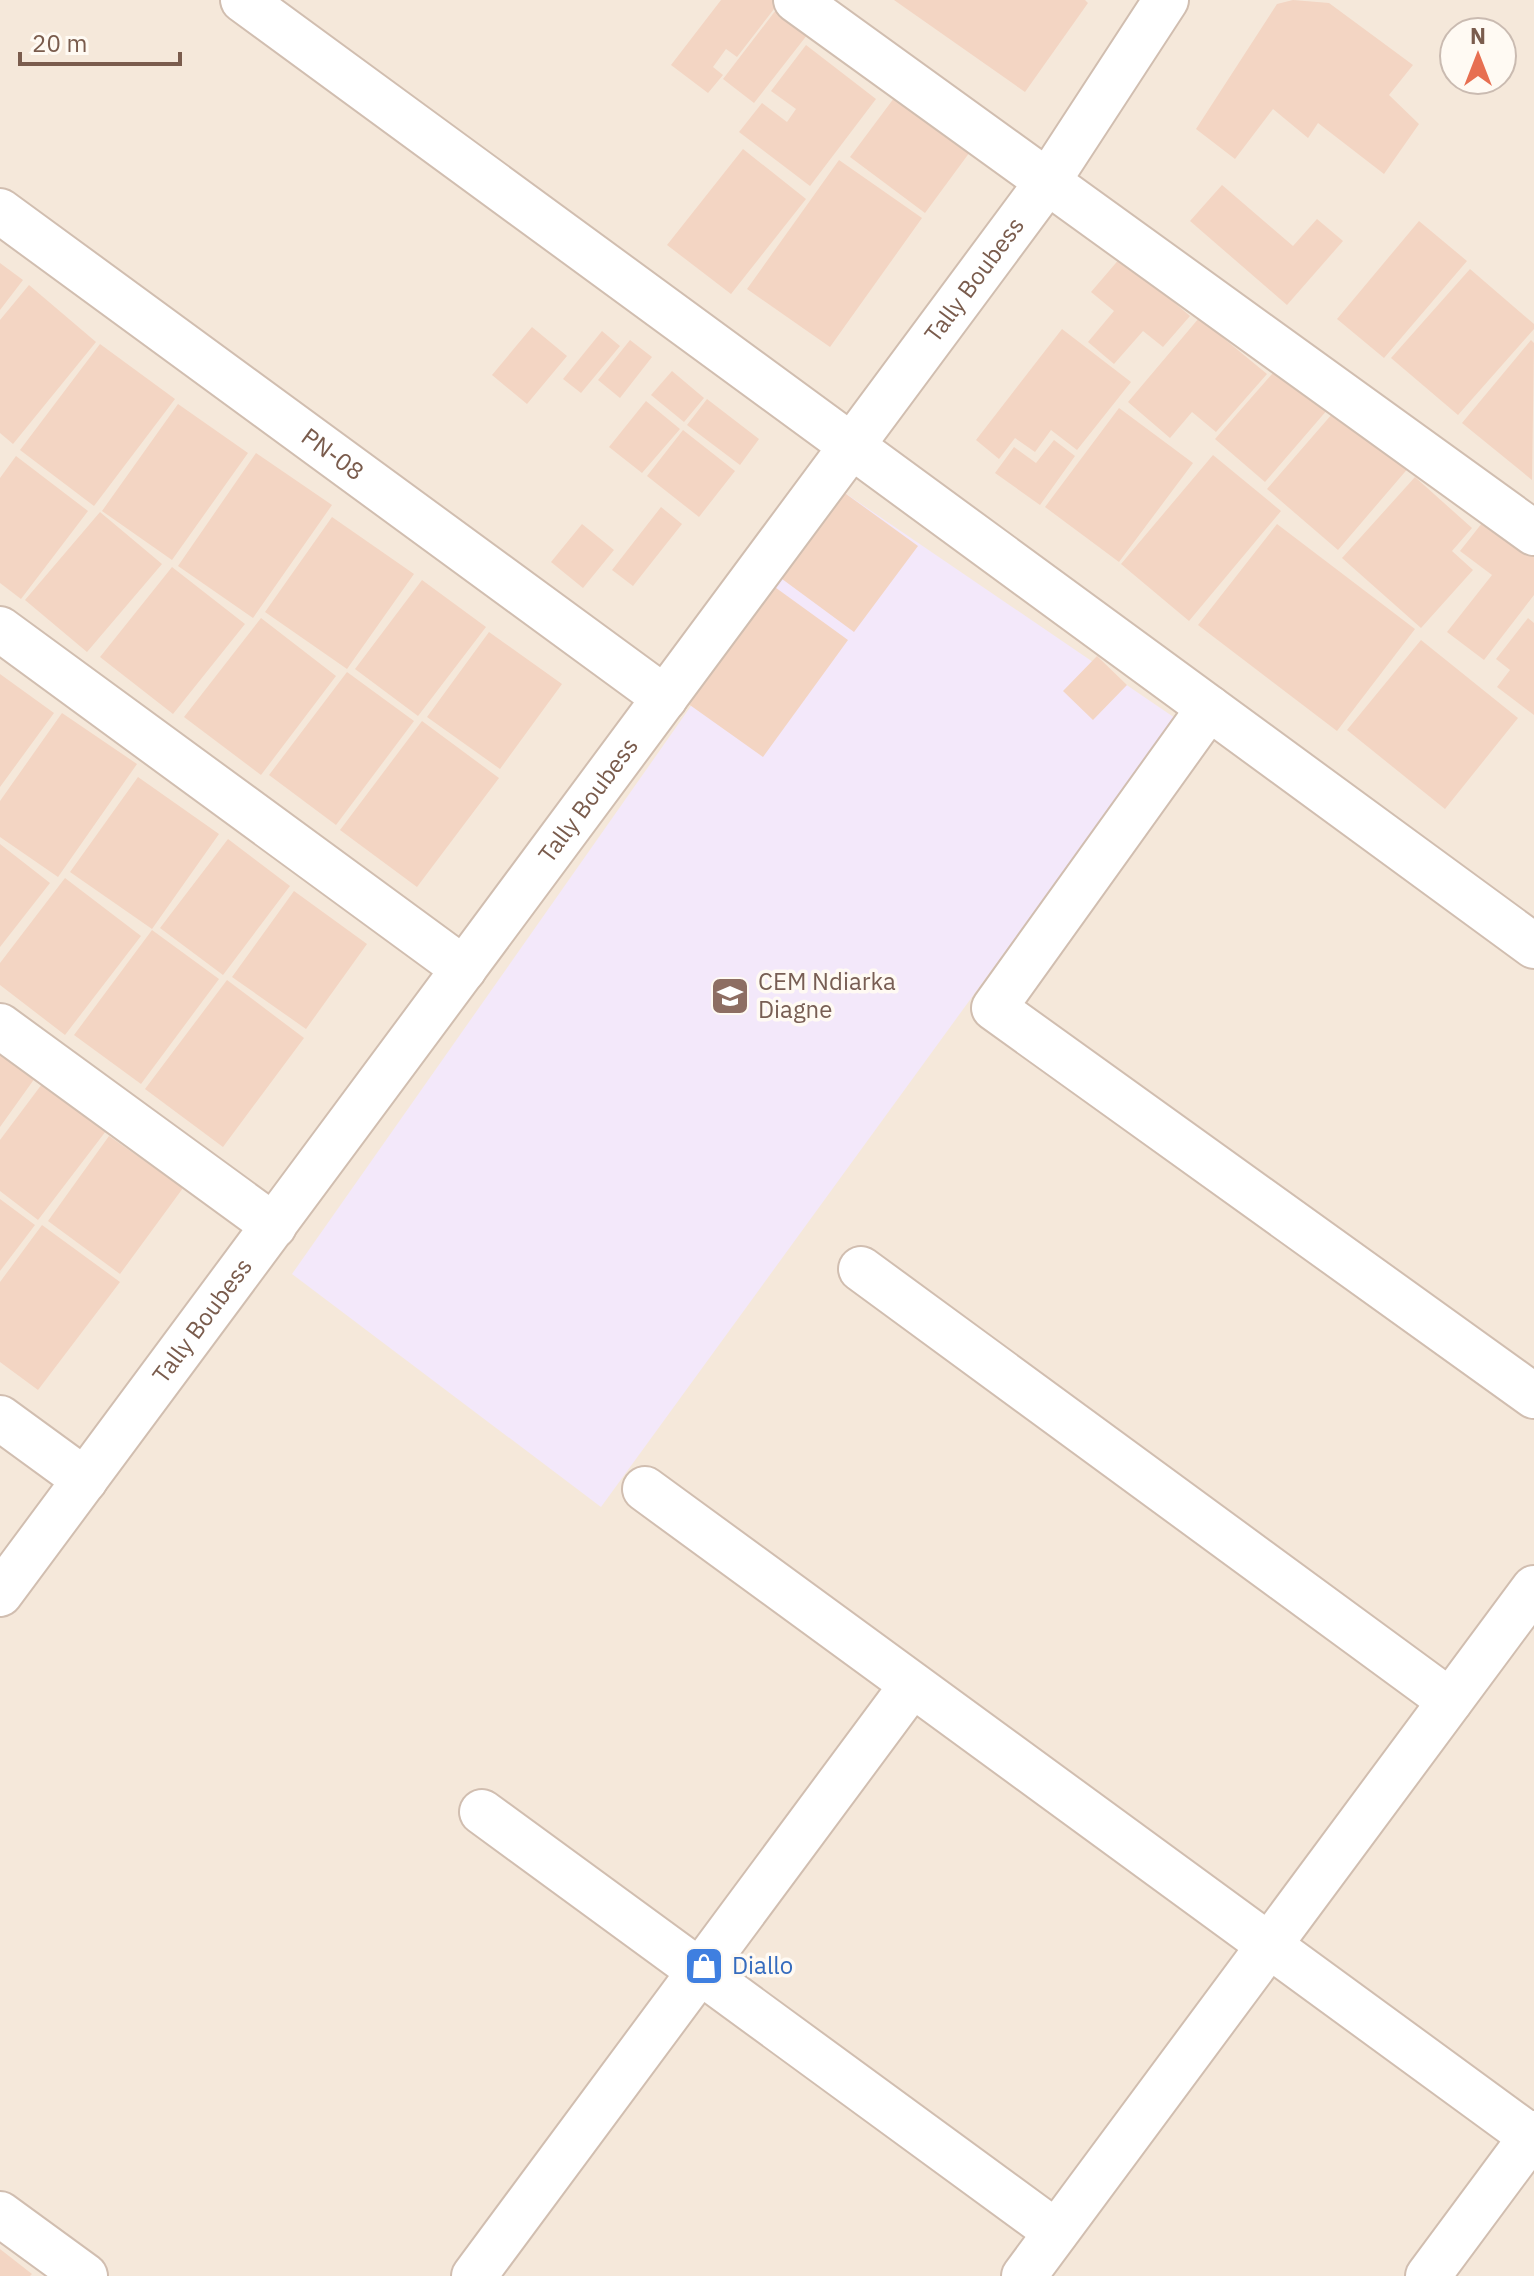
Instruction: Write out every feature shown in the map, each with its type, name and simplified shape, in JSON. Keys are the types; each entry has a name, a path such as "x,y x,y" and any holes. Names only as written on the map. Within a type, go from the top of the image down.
{"street":[{"path":"243,0 1534,946"},
{"path":"796,0 1534,533"},
{"name":"Tally Boubess","path":"0,1594 1048,181 1166,0"},
{"name":"PN-08","path":"0,211 665,698"},
{"path":"0,629 464,969"},
{"path":"1209,708 994,1008 1534,1396"},
{"path":"0,1026 274,1226"},
{"path":"861,1269 1450,1701"},
{"path":"0,1418 85,1480"},
{"path":"645,1489 1533,2136 1428,2276"},
{"path":"1024,2276 1534,1588"},
{"path":"474,2276 912,1685"},
{"path":"482,1812 1056,2232"},
{"path":"0,2214 85,2276"}],"shaded area":[{"path":"0,0 1534,0 1534,2276 0,2276"},
{"name":"CEM Ndiarka Diagne","path":"842,491 1175,718 601,1507 292,1274"}],"building":[{"path":"721,0 781,0 737,57 726,49 713,67 723,75 708,93 671,65"},
{"path":"894,0 1085,0 1088,3 1025,92"},
{"path":"1293,0 1329,3 1413,65 1389,95 1419,124 1384,174 1318,123 1308,138 1273,109 1235,159 1196,129 1277,4"},
{"path":"779,6 811,30 754,103 723,79"},
{"path":"806,45 876,99 810,186 739,132 762,103 787,122 796,109 771,91"},
{"path":"903,86 978,141 925,213 850,157"},
{"path":"743,149 806,199 731,294 667,245"},
{"path":"839,160 922,218 830,347 747,289"},
{"path":"1222,185 1293,246 1317,219 1343,241 1287,305 1190,221"},
{"path":"1419,221 1467,261 1384,358 1337,319"},
{"path":"1121,257 1190,316 1163,347 1143,331 1114,364 1088,342 1114,311 1091,292"},
{"path":"0,263 23,280 0,310"},
{"path":"1470,269 1534,324 1534,329 1458,415 1391,358"},
{"path":"29,285 96,342 13,444 0,433 0,320"},
{"path":"1199,318 1267,374 1216,432 1192,412 1170,438 1128,402"},
{"path":"532,327 567,356 527,404 492,375"},
{"path":"1062,329 1131,382 1077,450 1051,430 1035,452 1015,438 999,459 976,440"},
{"path":"602,331 620,346 581,393 563,379"},
{"path":"630,340 652,357 620,398 598,380"},
{"path":"1531,340 1534,343 1532,480 1462,423"},
{"path":"100,344 175,399 94,506 20,450"},
{"path":"1279,366 1328,409 1265,482 1215,439"},
{"path":"672,371 704,398 684,422 651,395"},
{"path":"707,399 759,439 740,465 687,425"},
{"path":"646,401 680,429 642,473 609,447"},
{"path":"178,404 248,453 172,560 102,511"},
{"path":"1339,406 1410,466 1338,550 1267,489"},
{"path":"1119,408 1193,463 1119,562 1045,507"},
{"path":"683,430 735,471 699,517 647,476"},
{"path":"1054,440 1075,456 1040,505 995,473 1014,447 1036,463"},
{"path":"256,453 332,505 253,618 178,566"},
{"path":"1213,455 1281,511 1189,621 1121,564"},
{"path":"16,456 88,511 21,599 0,583 0,478"},
{"path":"1415,477 1472,528 1452,551 1473,570 1421,628 1342,558"},
{"path":"842,491 918,546 854,632 778,576"},
{"path":"661,507 682,524 633,586 612,570"},
{"path":"100,512 162,564 87,652 25,600"},
{"path":"332,517 414,574 347,669 265,612"},
{"path":"1486,518 1534,554 1534,595 1484,660 1447,632 1492,575 1460,551"},
{"path":"582,524 614,550 583,588 551,562"},
{"path":"1277,524 1415,629 1337,731 1198,625"},
{"path":"172,567 245,624 173,714 100,657"},
{"path":"422,580 486,627 418,716 355,669"},
{"path":"772,585 848,640 763,757 687,703"},
{"path":"261,618 336,676 261,775 184,717"},
{"path":"1528,618 1534,623 1534,715 1497,687 1510,670 1496,659"},
{"path":"489,632 562,684 500,769 427,717"},
{"path":"1421,640 1518,718 1445,809 1347,730"},
{"path":"1097,656 1127,685 1093,720 1063,691"},
{"path":"347,672 414,721 336,825 269,775"},
{"path":"0,674 54,713 0,787"},
{"path":"62,713 137,764 58,877 0,837 0,801"},
{"path":"422,721 499,778 417,887 340,830"},
{"path":"138,777 219,834 152,929 70,872"},
{"path":"228,839 290,886 223,975 160,928"},
{"path":"0,844 50,883 0,947"},
{"path":"65,878 141,936 65,1035 0,985 0,963"},
{"path":"294,891 367,944 306,1029 232,977"},
{"path":"152,930 219,979 141,1084 74,1035"},
{"path":"227,980 304,1038 223,1147 145,1089"},
{"path":"0,1054 35,1078 0,1127"},
{"path":"42,1084 106,1131 38,1220 0,1191 0,1140"},
{"path":"109,1136 183,1188 120,1274 48,1221"},
{"path":"0,1199 35,1225 0,1271"},
{"path":"42,1225 120,1282 38,1390 0,1362 0,1282"},
{"path":"0,2249 32,2274 0,2276"}],"place":[{"name":"CEM Ndiarka Diagne","path":"730,996"},
{"name":"Diallo","path":"704,1966"}]}
